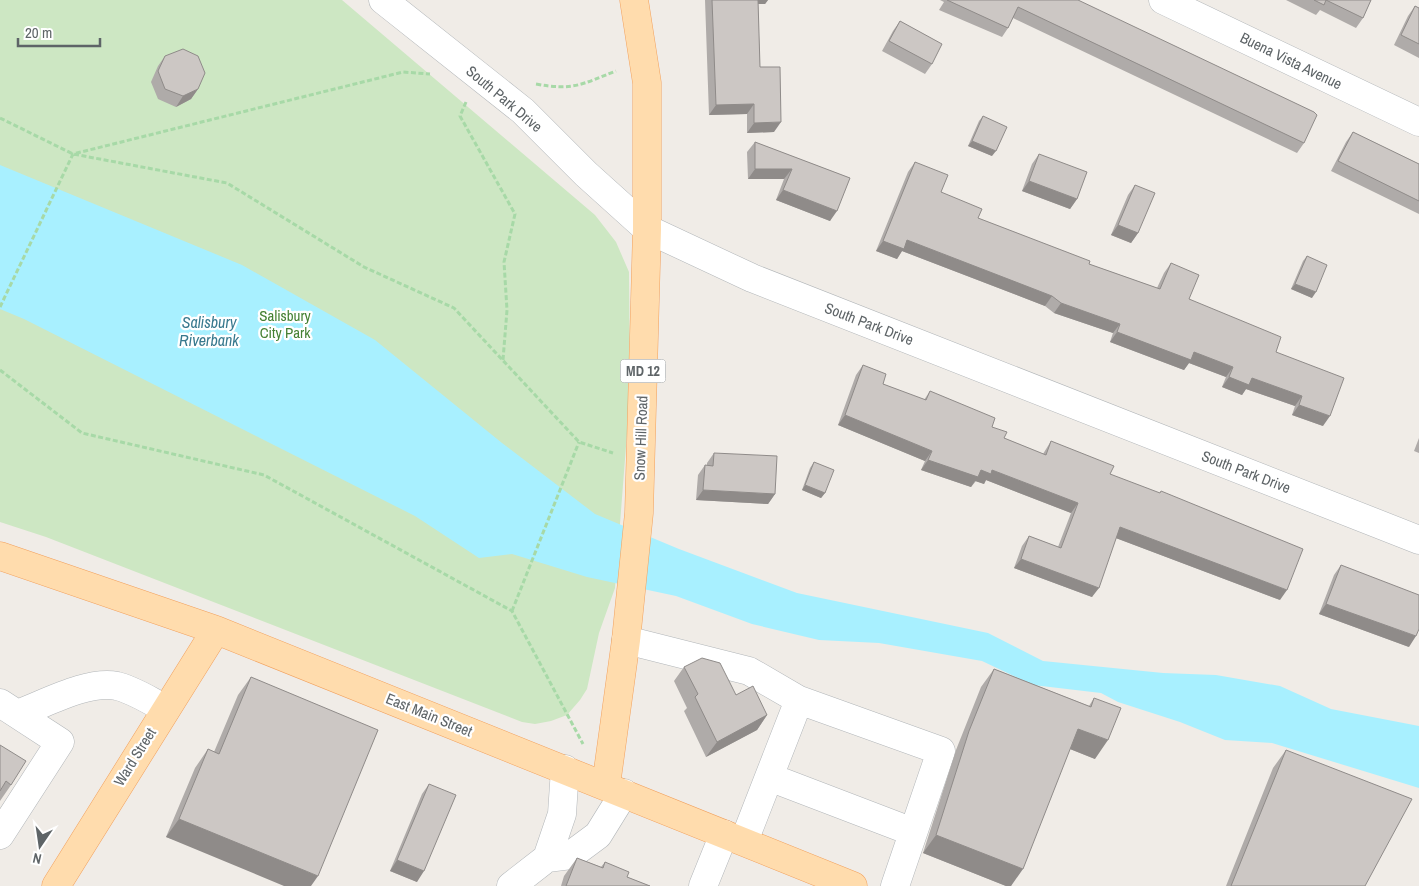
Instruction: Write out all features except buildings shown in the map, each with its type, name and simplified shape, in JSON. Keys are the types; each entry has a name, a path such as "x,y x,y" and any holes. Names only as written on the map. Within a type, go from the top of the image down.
{"main road":[{"name":"Snow Hill Road","path":"615,789 626,640 639,513 647,229 647,83 634,0"},
{"name":"East Main Street","path":"0,556 216,630 853,886"},
{"name":"Ward Street","path":"56,886 216,630"}],"street":[{"name":"South Park Drive","path":"383,0 523,111 586,174 647,229 752,278 1419,540"},
{"name":"Buena Vista Avenue","path":"1163,0 1419,122"},
{"path":"626,640 749,671 799,700 941,751 895,886"},
{"path":"9,709 93,685 116,686 136,692 166,709"},
{"path":"703,886 734,838 769,777 799,700"},
{"path":"0,835 60,742 9,709"},
{"path":"546,858 562,814 565,769"},
{"path":"769,777 913,832"},
{"path":"511,886 546,858 571,854 598,835 615,789"}],"path":[{"path":"530,83 559,89 577,86 624,68 641,44"},
{"path":"72,154 403,72 477,76 460,116 515,214 504,262 507,310 503,360"},
{"path":"0,118 72,154 228,183 364,267 454,308 579,442 640,462"},
{"path":"0,306 72,154"},
{"path":"0,370 82,433 264,475 512,611 615,789"},
{"path":"512,611 579,442"}],"green space":[{"name":"Salisbury City Park","path":"0,0 342,0 595,215 616,242 629,272 630,395 615,588 599,633 587,689 567,715 535,724 522,722 46,537 0,522"}],"water":[{"name":"Salisbury Riverbank","path":"0,165 242,265 375,340 502,443 595,514 679,549 797,593 988,633 1043,661 1163,673 1216,675 1280,686 1331,709 1419,726 1419,788 1272,743 1225,740 1180,722 1118,702 1101,693 1033,685 982,661 879,643 819,640 752,624 676,596 587,577 512,554 479,558 415,516 24,319 0,309"}]}
